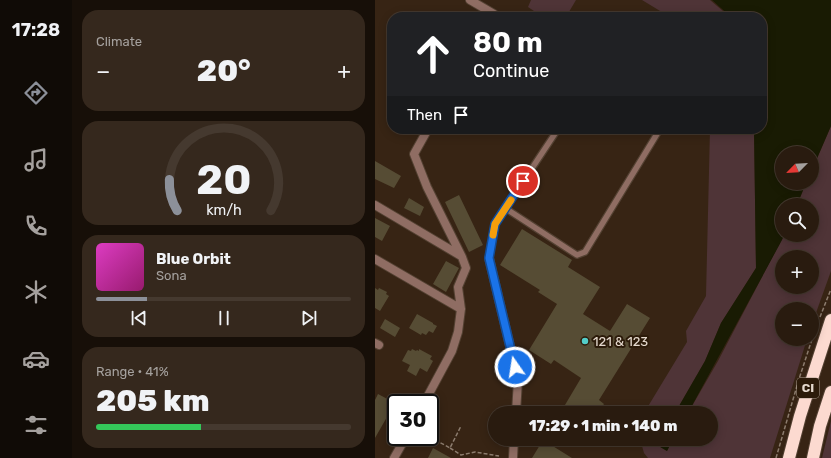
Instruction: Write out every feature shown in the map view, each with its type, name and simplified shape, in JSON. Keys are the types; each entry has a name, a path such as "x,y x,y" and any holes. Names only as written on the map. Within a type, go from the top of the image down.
{"highway":[{"name":"CI","path":"789,458 800,416 831,320"},
{"name":"CI","path":"813,458 831,392"}],"street":[{"path":"471,0 492,12"},
{"path":"425,134 414,154 427,187 466,268 457,287 461,309 458,332 452,351 429,394"},
{"path":"375,205 462,257"},
{"path":"489,258 518,380 516,406"},
{"path":"375,259 461,309"},
{"path":"394,458 401,446"},
{"path":"513,458 514,446"}],"lane":[{"path":"489,258 495,224 555,134"},
{"path":"505,208 577,255 582,254 585,252 657,134"}],"path":[{"path":"450,448 461,426"},
{"path":"439,442 461,455 475,452 499,456"}],"shaded area":[{"path":"531,0 576,0 569,12 536,12 528,7"},
{"path":"642,0 710,0 724,12 662,12"},
{"path":"712,0 831,0 831,126 819,154 819,146 775,146 775,190 803,190 800,198 775,198 775,242 781,242 777,250 775,250 775,253 692,406 679,406 705,361 721,323 756,268 754,134 767,134 767,12 725,12"},
{"path":"831,126 831,271 819,304 819,302 775,302 775,346 805,346 770,458 648,458 644,453 642,446 659,446 667,451 670,446 718,446 718,406 692,406 718,361 775,252 775,294 819,294 819,250 776,250 780,242 819,242 819,198 800,198 803,190 819,190 819,154"},
{"path":"710,134 754,134 756,268 721,323 705,361 679,406 648,406 687,342 686,331 706,296"},
{"path":"831,421 831,458 822,458"},
{"path":"659,446 670,446 667,451"}],"building":[{"path":"375,161 401,176 394,188 375,179"},
{"path":"459,195 483,245 469,252 445,202"},
{"path":"409,198 424,207 420,216 404,208"},
{"path":"375,218 390,226 382,241 375,237"},
{"name":"121 & 123","path":"522,229 572,260 568,267 600,287 583,314 610,331 627,304 650,318 599,400 604,404 603,406 564,406 581,378 554,360 551,364 529,350 557,304 538,292 540,290 500,265"},
{"path":"446,261 459,268 446,292 433,284"},
{"path":"375,288 378,290 379,288 387,292 386,294 389,296 380,311 375,308"},
{"path":"417,314 437,326 433,333 429,331 426,335 422,333 421,335 409,328"},
{"path":"385,319 400,328 395,337 380,328"},
{"path":"412,349 419,351 419,349 432,356 430,359 433,361 427,372 420,368 416,376 407,371 410,365 402,361 408,350 411,351"},
{"path":"378,394 387,399 387,417 375,438 375,400"},
{"path":"539,446 553,446 572,458 532,458"},
{"path":"433,448 451,458 428,458"}],"slow traffic":[{"path":"493,235 495,224 511,200"}],"place":[{"name":"121 & 123","path":"585,341"}],"route":[{"path":"515,367 489,258 495,224 523,181"}]}
